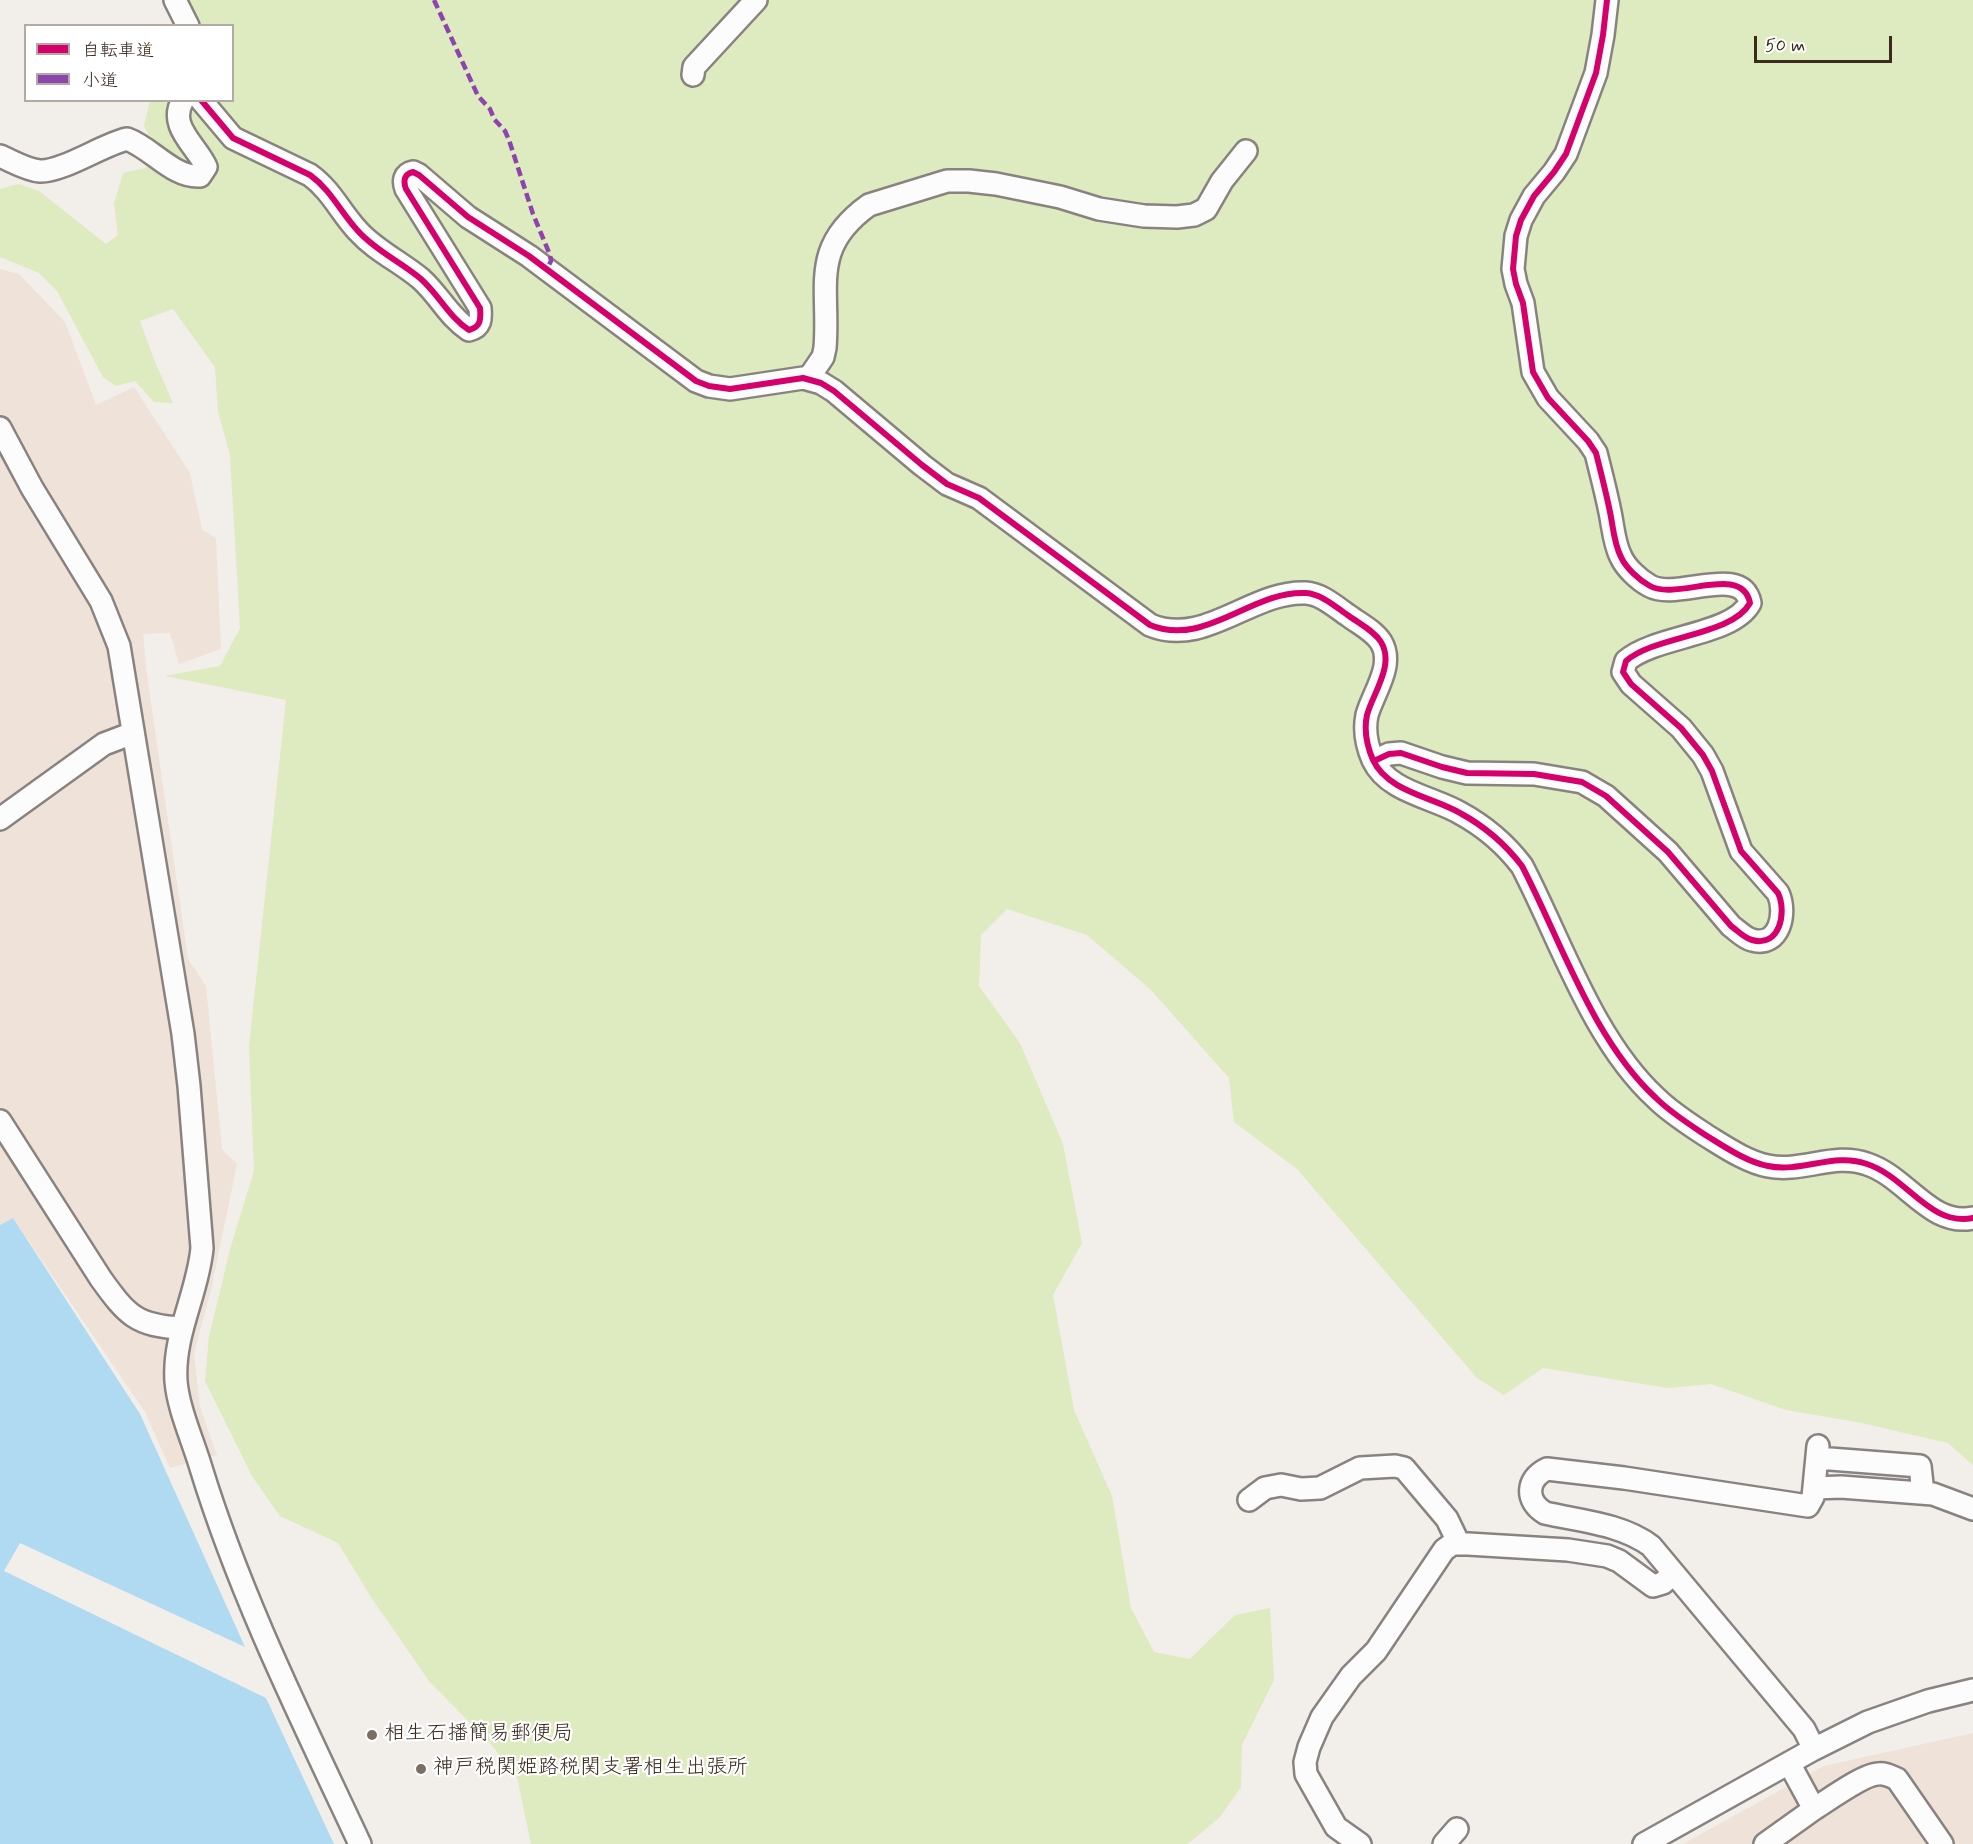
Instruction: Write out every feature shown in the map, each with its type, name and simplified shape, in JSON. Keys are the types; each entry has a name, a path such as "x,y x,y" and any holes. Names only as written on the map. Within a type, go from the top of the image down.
{"street":[{"path":"175,0 187,24"},
{"path":"693,75 694,67 756,0"},
{"path":"1374,761 1389,754 1401,753 1442,767 1467,772 1534,774 1582,782 1606,796 1668,852 1731,927 1744,937 1753,940 1767,939 1778,931 1781,924 1783,916 1778,893 1741,850 1712,771 1703,755 1680,728 1631,684 1623,672 1626,661 1643,649 1716,626 1742,614 1750,603 1749,598 1741,588 1728,583 1682,590 1660,590 1644,581 1626,566 1617,548 1596,453 1588,441 1548,398 1533,372 1523,303 1513,269 1521,219 1534,196 1566,153 1596,73 1604,35 1607,0"},
{"path":"0,156 42,171 54,169 110,144 128,139 144,147 172,167 187,174 200,176 206,167 180,125 179,110 182,102"},
{"path":"203,102 233,138 320,182 358,232 385,255 419,277 456,320 469,330 478,325 481,319 480,308 406,189 405,177 409,173 419,175 468,217 529,256 696,381 709,386 730,389 792,379 808,379 821,383 834,391 947,484 979,498 1150,625 1165,630 1186,630 1220,621 1272,597 1300,593 1319,596 1329,602 1377,636 1385,650 1384,670 1367,716 1366,736 1374,761 1389,779 1402,787 1439,802 1474,821 1514,856 1522,866 1606,1034 1641,1083 1656,1098 1682,1120 1724,1146 1768,1166 1795,1168 1844,1160 1865,1163 1888,1174 1946,1218 1973,1218"},
{"path":"808,379 823,357 825,348 824,284 828,261 839,236 858,212 869,205 947,181 969,181 1060,197 1099,209 1144,216 1177,218 1194,216 1206,209 1222,181 1246,151"},
{"path":"0,428 32,488 101,601 118,646 183,1034 200,1216 202,1248 200,1264 182,1328 176,1365 176,1383 224,1541 270,1650 360,1844"},
{"path":"0,819 104,744 133,733"},
{"path":"0,1121 118,1302 146,1324 182,1328"},
{"path":"1814,1749 1804,1729 1651,1546 1639,1537 1623,1531 1545,1513 1537,1508 1531,1495 1531,1484 1537,1474 1547,1469 1624,1478 1808,1506 1813,1497 1818,1452 1920,1466 1923,1493"},
{"path":"1250,1500 1265,1488 1281,1485 1301,1489 1320,1488 1360,1468 1395,1466 1404,1468 1447,1519 1459,1544"},
{"path":"1814,1488 1841,1487 1933,1494 1973,1509"},
{"path":"1360,1844 1336,1827 1311,1784 1305,1768 1309,1747 1322,1717 1351,1676 1376,1651 1444,1550 1452,1544 1459,1544 1568,1550 1619,1561 1653,1586 1663,1583 1673,1573"},
{"path":"1644,1844 1814,1749 1868,1722 1928,1701 1973,1690"},
{"path":"1789,1763 1814,1809"},
{"path":"1765,1844 1814,1809 1865,1777 1876,1773 1897,1779 1942,1844"}],"shaded area":[{"path":"0,269 19,274 65,322 96,405 134,387 190,473 202,530 216,538 221,649 179,664 170,633 143,634 188,959 206,986 222,1149 237,1164 211,1290 194,1353 200,1407 217,1455 170,1468 145,1412 13,1218 0,1225"},
{"path":"1973,1733 1973,1844 1683,1844 1824,1766"}],"green space":[{"path":"187,0 1973,0 1973,1465 1948,1443 1857,1422 1786,1410 1711,1384 1668,1388 1543,1368 1504,1395 1477,1378 1297,1169 1234,1122 1229,1078 1151,990 1087,935 1007,909 981,935 979,986 1020,1043 1063,1144 1082,1243 1053,1295 1074,1410 1112,1496 1131,1608 1154,1652 1190,1659 1235,1615 1270,1608 1274,1680 1242,1745 1241,1787 1220,1817 1188,1844 531,1844 517,1777 490,1743 429,1681 371,1597 338,1543 280,1516 252,1476 205,1381 209,1336 231,1246 254,1171 249,1046 286,700 165,676 220,666 240,628 230,455 218,411 215,367 173,309 140,321 173,403 154,402 135,381 116,386 103,377 57,291 39,273 0,257 0,189 18,184 39,191 106,244 118,235 114,204 123,173 149,167 158,152 144,126 150,102 234,102 234,24 201,24"}],"water":[{"path":"13,1218 140,1414 245,1647 20,1543 4,1571 266,1698 334,1844 0,1844 0,1225"}],"marked path":[{"path":"434,0 478,96 490,109 494,119 505,131 509,140 533,214 550,255 551,261 547,269"}],"cycle path":[{"path":"1374,761 1389,754 1401,753 1467,773 1534,774 1582,782 1606,796 1668,852 1731,926 1744,936 1762,941 1769,939 1779,927 1782,909 1778,893 1741,851 1712,771 1703,755 1681,728 1631,684 1623,672 1626,661 1639,652 1727,622 1741,614 1750,603 1745,591 1735,586 1722,584 1676,589 1650,586 1626,565 1617,546 1596,453 1588,441 1548,398 1533,372 1523,303 1513,269 1516,236 1521,220 1534,196 1566,154 1596,73 1607,0"},
{"path":"203,102 233,138 310,175 330,195 365,238 421,279 456,319 469,330 476,327 479,322 480,308 406,189 405,178 410,173 419,175 468,217 529,256 696,381 709,386 730,389 803,378 821,383 834,391 947,484 979,498 1150,625 1170,630 1190,629 1209,624 1286,594 1312,594 1329,602 1375,634 1385,651 1384,669 1367,715 1366,726 1369,749 1380,771 1400,787 1449,807 1469,818 1494,836 1516,858 1522,866 1596,1019 1614,1048 1656,1098 1707,1136 1752,1161 1781,1167 1842,1160 1867,1164 1881,1170 1931,1208 1944,1215 1958,1219 1973,1218"}],"place":[{"name":"相生石播簡易郵便局","path":"372,1735"},
{"name":"神戸税関姫路税関支署相生出張所","path":"421,1769"}]}
